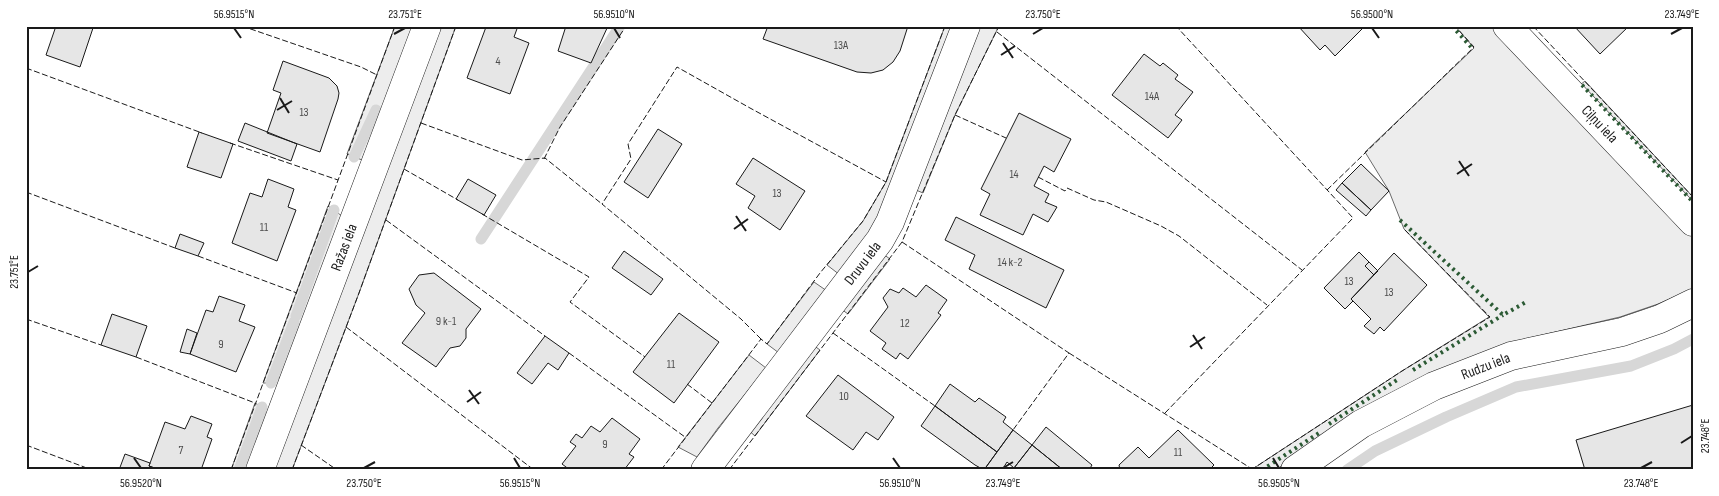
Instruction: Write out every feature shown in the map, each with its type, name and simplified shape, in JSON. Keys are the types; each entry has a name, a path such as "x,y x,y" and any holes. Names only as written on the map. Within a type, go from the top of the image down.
{"street":[{"name":"Ražas iela","path":"260,470 427,26"},
{"name":"Druvu iela","path":"705,470 880,240 893,215 966,26"},
{"name":"Ciļņu iela","path":"1507,26 1693,222"},
{"name":"Rudzu iela","path":"1295,470 1361,424 1434,386 1511,356 1622,332 1660,319 1693,303"}],"shaded area":[{"path":"395,26 414,26 362,160 347,154"},
{"path":"438,26 456,26 359,293 292,470 272,470"},
{"path":"945,26 952,26 881,215 840,275 827,265 863,221 886,182"},
{"path":"980,26 999,26 955,115 923,193 916,190"},
{"path":"1455,26 1493,26 1693,238 1693,289 1620,317 1508,343 1283,464 1277,470 1251,470 1402,371 1489,317 1404,229 1389,191 1365,152 1474,48"},
{"path":"1585,81 1693,197 1693,208 1580,85"},
{"path":"328,206 342,216 283,375 271,383 263,383"},
{"path":"883,254 890,259 848,314 841,309"},
{"path":"814,282 827,291 779,353 767,344"},
{"path":"813,345 820,350 755,436 746,428"},
{"path":"749,355 766,368 697,457 678,447"},
{"path":"255,403 262,407 268,416 248,470 231,470"}],"building":[{"path":"56,26 88,26 93,28 80,67 46,55"},
{"path":"489,26 518,26 514,37 529,43 510,94 467,78 486,27 489,28"},
{"path":"566,26 608,26 591,63 558,51"},
{"path":"768,26 908,26 900,51 893,62 883,70 871,73 857,72 763,39"},
{"path":"1298,26 1365,26 1335,56 1325,45 1320,50"},
{"path":"1574,26 1629,26 1600,54"},
{"path":"1144,54 1160,66 1163,63 1178,75 1175,79 1193,92 1175,115 1182,120 1168,138 1112,95"},
{"path":"283,61 329,78 337,86 338,99 320,152 267,133 281,93 273,90"},
{"path":"1019,113 1071,139 1054,172 1044,166 1034,186 1049,194 1045,202 1057,207 1048,222 1033,214 1023,235 980,215 990,194 981,189"},
{"path":"245,123 297,144 291,161 238,141"},
{"path":"658,129 682,144 648,198 624,182"},
{"path":"199,132 233,144 221,178 187,167"},
{"path":"753,158 805,191 780,230 748,208 755,196 736,184"},
{"path":"1361,164 1389,191 1371,210 1342,183"},
{"path":"268,179 294,189 288,207 296,210 277,261 232,243 250,193 262,197"},
{"path":"468,179 496,195 484,215 456,199"},
{"path":"1342,183 1371,210 1366,216 1336,190"},
{"path":"956,217 1064,270 1046,308 969,269 975,255 945,240"},
{"path":"180,234 204,243 198,256 175,248"},
{"path":"624,251 663,279 651,295 612,268"},
{"path":"1359,252 1369,262 1365,266 1374,275 1351,299 1353,301 1345,309 1324,288"},
{"path":"1394,253 1427,285 1384,331 1380,327 1374,334 1364,326 1371,319 1351,299"},
{"path":"1369,262 1378,271 1374,275 1365,266"},
{"path":"434,273 481,309 466,329 466,338 460,346 450,348 436,367 402,343 425,313 416,305 409,289 419,275"},
{"path":"926,285 947,300 938,313 941,315 908,359 900,353 896,359 882,349 886,343 870,331 888,307 883,298 890,289 899,293 903,288 916,297"},
{"path":"219,296 245,305 239,321 255,327 236,372 190,354 206,310 213,312"},
{"path":"679,313 719,342 674,403 633,372"},
{"path":"112,314 147,326 136,357 101,345"},
{"path":"187,329 197,333 190,354 180,352"},
{"path":"545,336 569,353 558,370 548,363 532,384 517,373"},
{"path":"838,375 894,417 878,440 866,432 853,450 806,416"},
{"path":"950,384 975,402 979,398 1006,417 1003,422 1013,430 997,452 935,406"},
{"path":"1693,405 1693,470 1585,470 1576,440"},
{"path":"935,406 997,452 984,470 921,426"},
{"path":"191,416 212,424 207,437 212,439 201,470 161,470 149,466 165,422 185,429"},
{"path":"612,418 640,439 629,454 634,457 624,470 570,470 562,464 576,446 570,442 576,434 582,438 591,426 600,432"},
{"path":"1046,427 1092,465 1089,470 1063,470 1032,445"},
{"path":"1013,430 1032,445 1014,468 1007,462 1002,470 990,470 986,467"},
{"path":"1178,430 1214,465 1209,470 1120,470 1119,465 1138,447 1149,458"},
{"path":"1032,445 1063,470 1017,470 1014,468"},
{"path":"125,454 150,463 149,466 159,470 119,470"}],"waterway":[{"path":"481,239 620,26"},
{"path":"354,157 376,110"},
{"path":"296,316 334,210"},
{"path":"271,383 294,322"},
{"path":"1347,470 1375,451 1446,417 1516,387 1631,366 1674,349 1693,339"},
{"path":"239,470 262,407"}],"hedge":[{"path":"1452,26 1471,47"},
{"path":"1582,85 1693,202"},
{"path":"1400,220 1503,315 1526,302"},
{"path":"1413,370 1503,315"},
{"path":"1329,424 1397,380"},
{"path":"1262,470 1319,433"}],"fence":[{"path":"242,26 361,67 377,75"},
{"path":"231,470 395,26"},
{"path":"292,470 359,293 456,26"},
{"path":"544,159 560,127 626,26"},
{"path":"661,470 761,339 767,344 820,273 863,221 886,182 945,26"},
{"path":"729,470 902,242 955,115 999,26"},
{"path":"1165,413 1353,218 1176,26"},
{"path":"1327,190 1474,47 1455,26"},
{"path":"1533,26 1693,197"},
{"path":"997,32 1302,270"},
{"path":"761,339 741,319 602,204 631,159 628,144 677,67 886,182"},
{"path":"26,68 202,133"},
{"path":"955,115 1006,138"},
{"path":"421,123 522,160 545,158 602,204"},
{"path":"230,143 338,180"},
{"path":"404,169 458,200"},
{"path":"1038,177 1065,191 1067,188 1094,200 1106,202 1179,236 1267,305"},
{"path":"26,192 175,248"},
{"path":"482,214 589,277 570,302 645,357"},
{"path":"386,220 545,336"},
{"path":"1251,470 1402,371 1490,317 1404,229"},
{"path":"902,242 1069,353 1013,430"},
{"path":"198,256 297,293"},
{"path":"26,319 101,345"},
{"path":"346,327 534,470"},
{"path":"833,333 935,406"},
{"path":"569,353 685,437"},
{"path":"1069,353 1252,469"},
{"path":"136,357 255,403"},
{"path":"687,384 712,403"},
{"path":"26,445 92,470"},
{"path":"301,445 337,470"}]}
